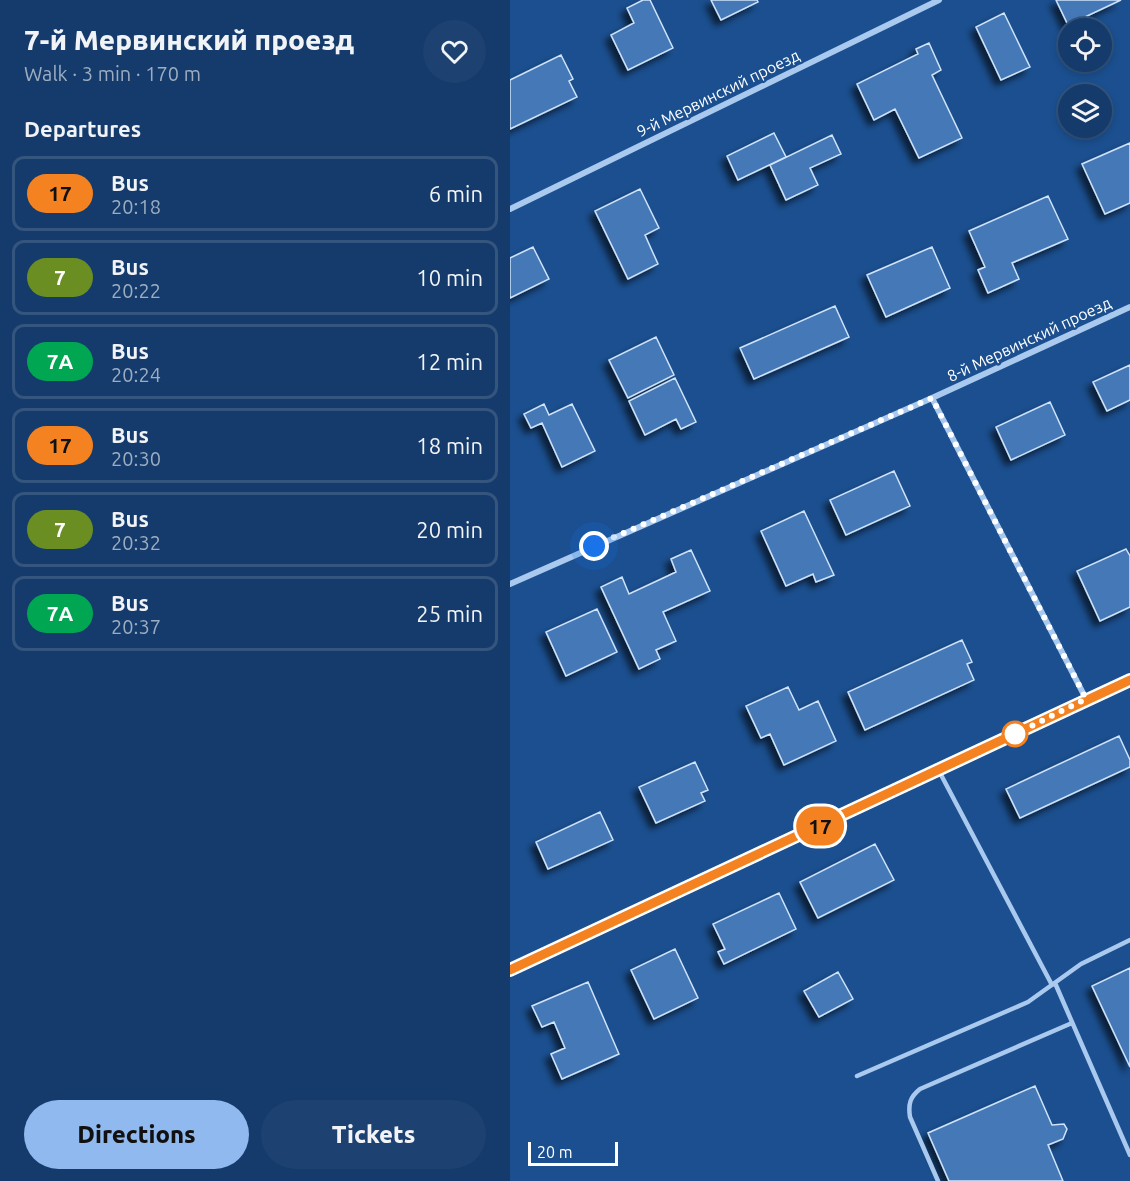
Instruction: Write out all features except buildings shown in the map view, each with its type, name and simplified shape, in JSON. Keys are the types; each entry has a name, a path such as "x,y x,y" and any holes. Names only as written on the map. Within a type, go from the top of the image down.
{"street":[{"name":"9-й Мервинский проезд","path":"510,209 939,0"},
{"name":"8-й Мервинский проезд","path":"510,584 932,398 1130,307"},
{"path":"932,398 1086,699"},
{"path":"510,970 1130,680"}],"lane":[{"path":"939,771 1054,984 1130,1155"},
{"path":"857,1076 1028,1002 1081,964 1130,940"},
{"path":"938,1181 910,1117 908,1106 912,1095 920,1089 1072,1023"}],"bus line":[{"name":"17","path":"510,970 1130,680"}],"route":[{"path":"594,546 932,398 1086,699 1015,734"}]}
